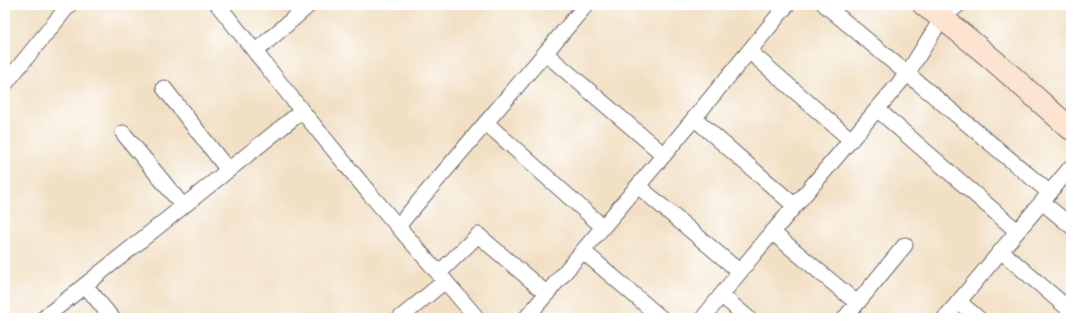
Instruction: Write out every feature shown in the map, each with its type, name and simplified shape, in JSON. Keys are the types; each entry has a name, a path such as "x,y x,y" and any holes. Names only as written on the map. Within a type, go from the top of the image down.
{"street":[{"path":"5,84 69,5"},
{"path":"218,5 302,111 477,318"},
{"path":"255,52 308,5"},
{"path":"398,226 586,5"},
{"path":"528,317 787,5"},
{"path":"824,5 907,74 1046,197 1071,226"},
{"path":"924,5 950,11 1003,69 1071,129"},
{"path":"703,318 772,232 907,74 950,11"},
{"path":"749,51 850,140"},
{"path":"545,53 664,155"},
{"path":"164,88 228,170"},
{"path":"877,109 1017,231"},
{"path":"44,318 302,111"},
{"path":"694,118 795,206"},
{"path":"486,123 603,227"},
{"path":"123,133 183,206"},
{"path":"945,318 1071,167"},
{"path":"638,186 740,272"},
{"path":"772,232 857,303"},
{"path":"400,318 442,277 478,235 547,294"},
{"path":"845,318 905,245"},
{"path":"583,251 661,318"},
{"path":"1001,251 1071,311"},
{"path":"84,285 112,318"},
{"path":"721,295 748,318"},
{"path":"958,302 978,318"}]}
